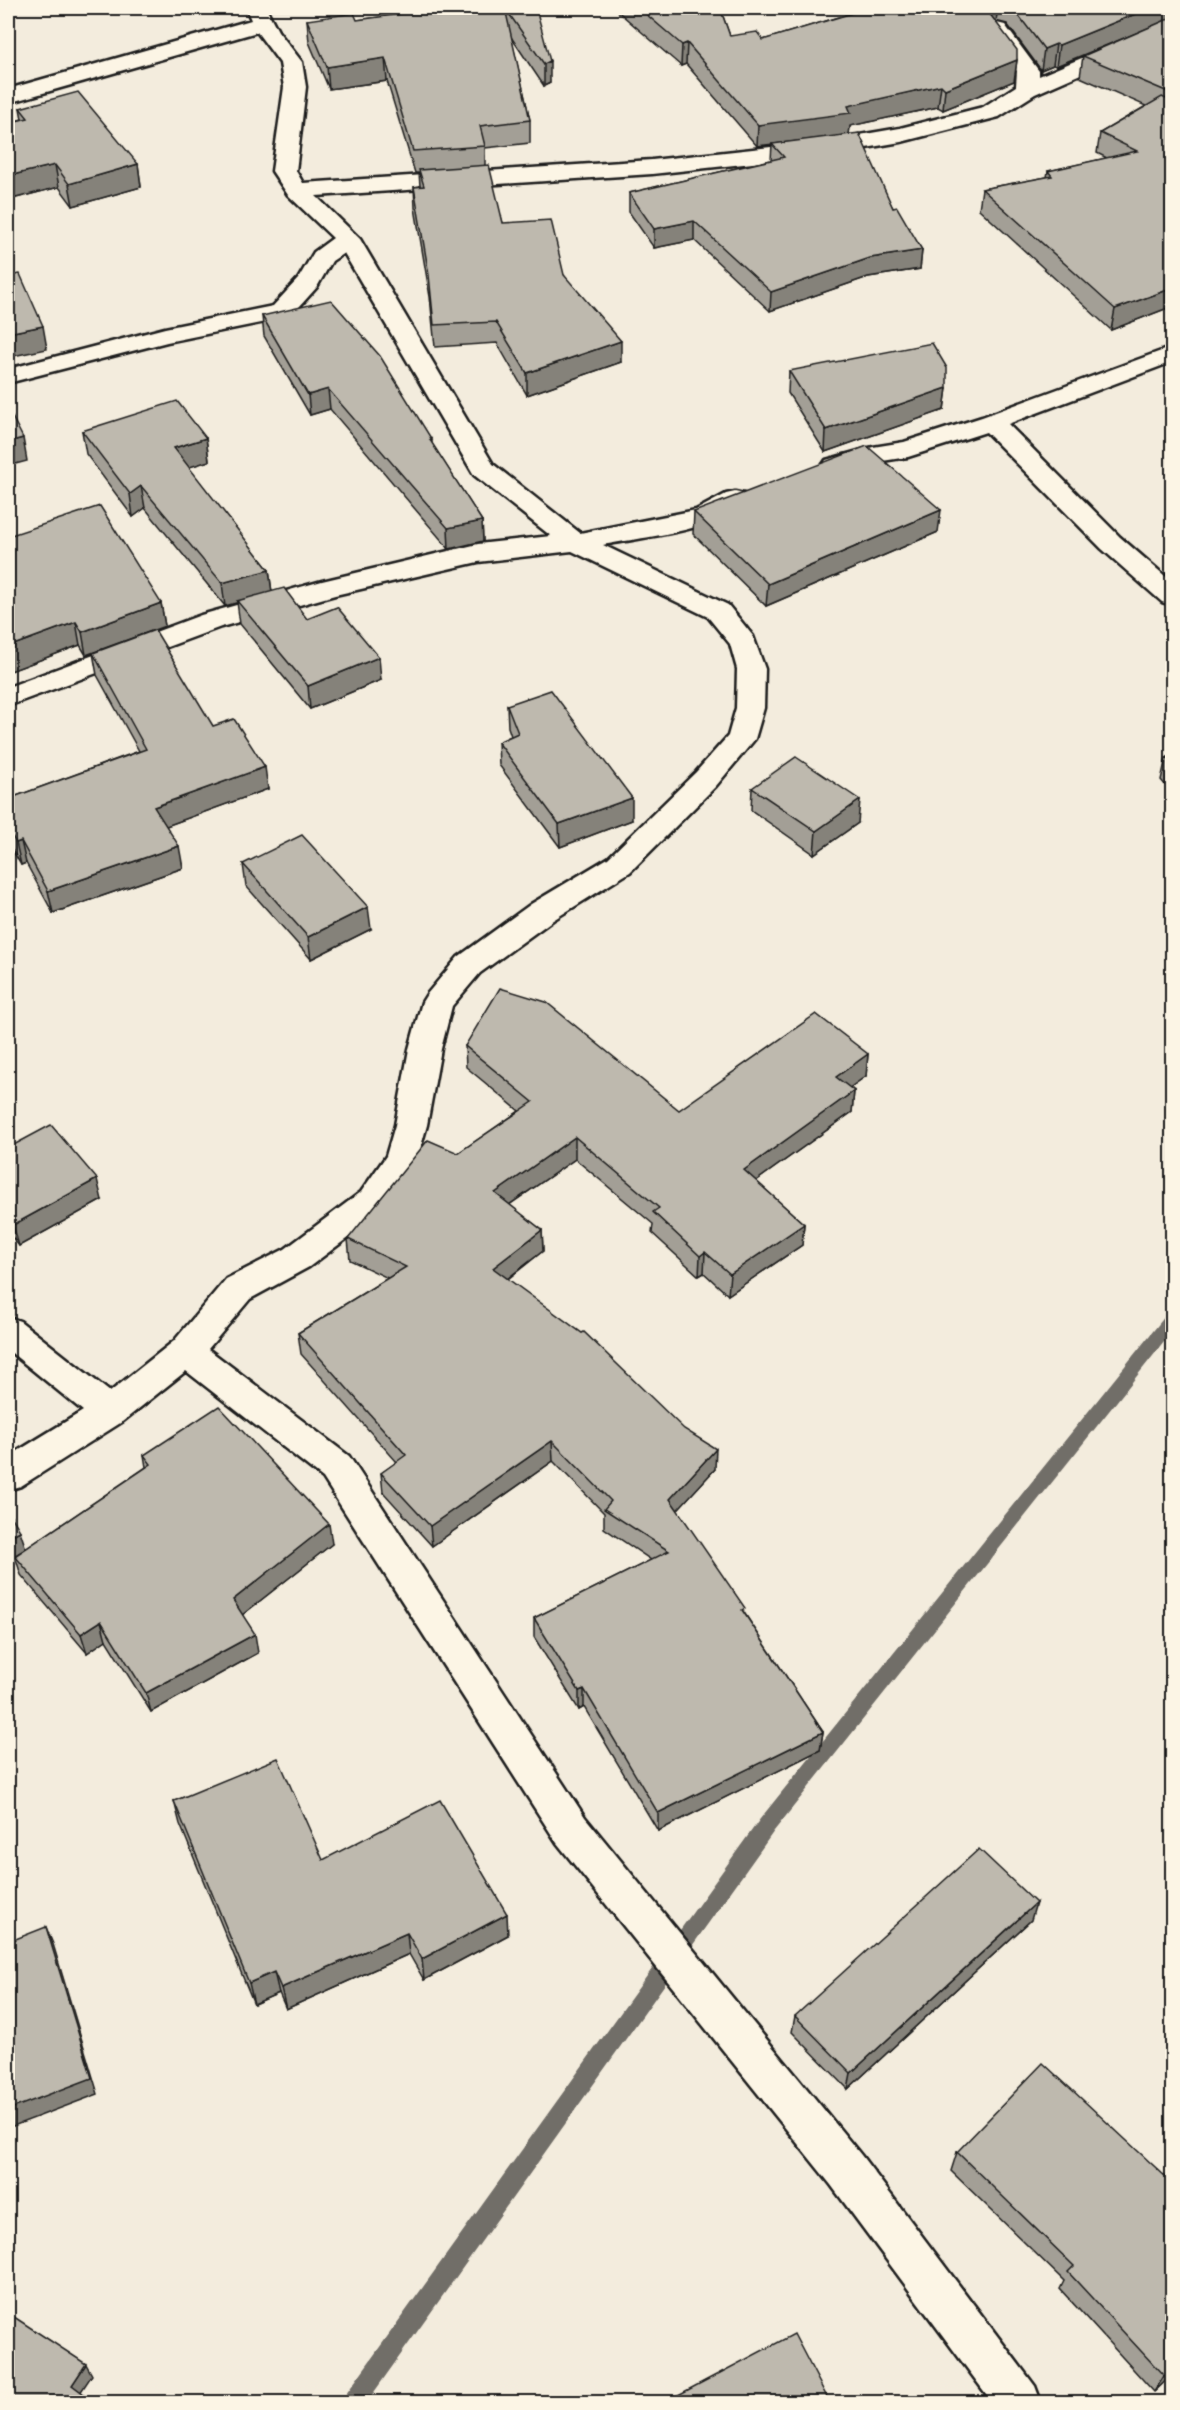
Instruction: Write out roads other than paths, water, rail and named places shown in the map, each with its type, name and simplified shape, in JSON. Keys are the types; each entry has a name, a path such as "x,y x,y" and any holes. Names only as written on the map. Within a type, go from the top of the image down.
{"street":[{"path":"8,96 260,15 291,62 295,87 284,171 296,190 348,239 406,342 483,469 575,542 718,611 743,642 751,669 750,708 741,739 706,779 619,865 542,912 469,965 438,1002 425,1049 411,1125 400,1160 373,1202 297,1258 238,1289 186,1351 110,1412 8,1475"},
{"path":"296,190 652,166 825,148 901,135 991,112 1027,89 1173,26"},
{"path":"997,30 1028,71 1027,89"},
{"path":"8,376 165,335 281,312 308,282 322,257 348,239"},
{"path":"812,472 873,455 908,450 991,422 1173,354"},
{"path":"991,422 1111,543 1173,596"},
{"path":"8,697 211,621 321,590 478,553 575,542 705,517 740,497 760,489"},
{"path":"8,1331 110,1412"},
{"path":"186,1351 336,1467 571,1830 846,2170 1019,2403"}],"waterway":[{"path":"354,2402 767,1825 1172,1320"}]}
